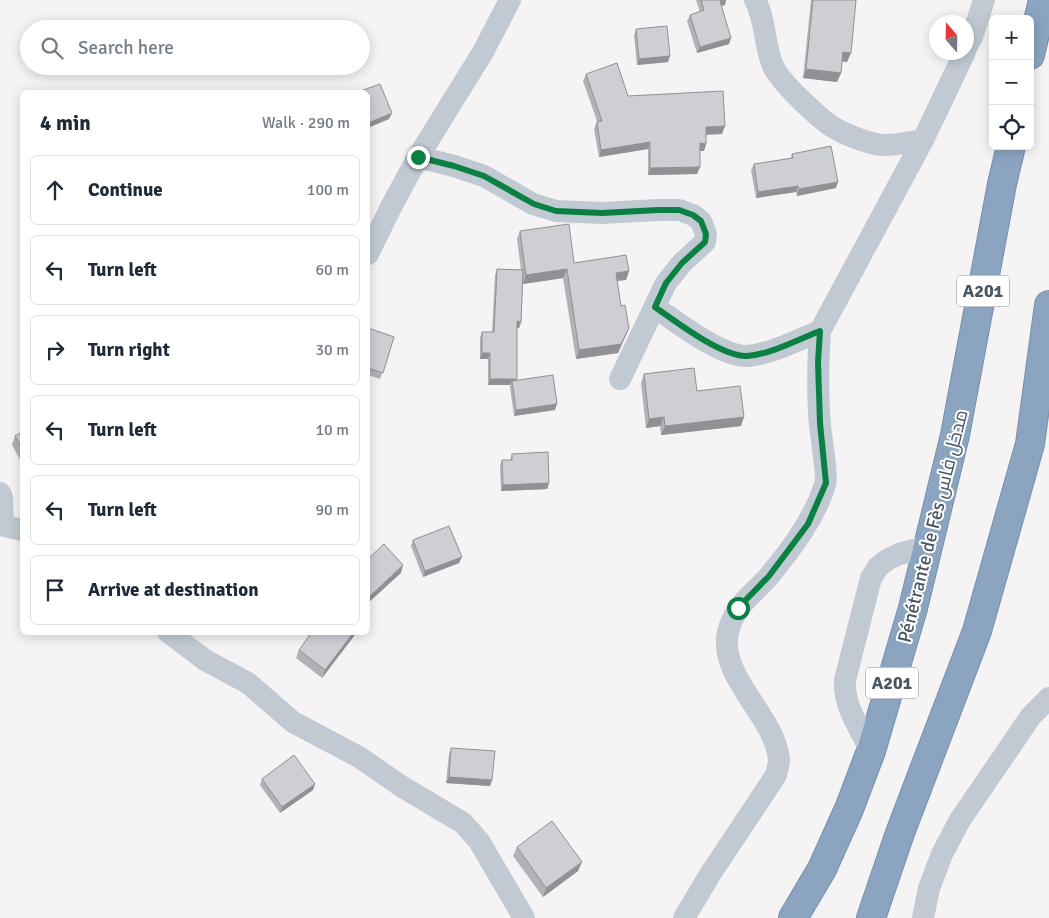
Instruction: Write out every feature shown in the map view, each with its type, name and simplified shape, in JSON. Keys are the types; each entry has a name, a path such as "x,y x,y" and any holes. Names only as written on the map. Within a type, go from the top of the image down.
{"highway":[{"path":"1034,37 1042,0"},
{"name":"Pénétrante de Fès مدخل فاس","path":"793,918 822,869 849,809 871,751 914,608 956,436 1009,150"},
{"path":"871,918 900,833 977,632 1030,444 1049,305"}],"street":[{"path":"370,250 418,157 482,52 510,0"},
{"path":"755,0 762,17 766,43 774,69 780,79 836,130 884,145 923,140"},
{"path":"974,27 984,0"},
{"path":"684,918 776,775 779,760 772,737 738,680 728,654 728,633 738,608 769,576 808,524 826,483 820,423 818,362 820,331 923,140 960,60"},
{"path":"418,157 484,176 534,204 556,211 602,213 679,210 693,215 701,221 705,228 705,242 682,263 666,283 620,379"},
{"path":"655,307 691,332 726,351 746,356 774,350 820,331"},
{"path":"0,492 8,527"},
{"path":"871,751 849,707 844,690 867,593 878,567 887,560 899,554 929,546"},
{"path":"172,635 205,660 248,683 293,722 359,757 401,786 463,823 480,841 524,918"},
{"path":"923,918 930,888 942,854 960,820 1031,716 1049,698"}],"building":[{"path":"701,0 722,0 720,1 731,38 700,47 690,15 704,10"},
{"path":"813,0 856,0 851,53 843,52 841,73 806,69"},
{"path":"667,26 670,56 639,59 636,29"},
{"path":"617,63 628,96 723,91 725,126 706,127 706,144 700,143 700,167 650,168 650,142 601,150 597,122 602,121 586,74"},
{"path":"380,84 392,113 370,122 370,90 364,90"},
{"path":"831,146 838,182 799,189 798,186 758,192 754,164 793,158 792,154"},
{"path":"569,224 574,263 626,255 629,271 616,273 621,306 625,305 629,328 621,344 579,350 567,269 526,275 520,231"},
{"path":"497,269 523,270 521,322 517,321 517,379 490,379 490,353 482,353 482,332 494,332"},
{"path":"370,329 394,337 383,373 370,369"},
{"path":"694,368 697,391 740,386 744,417 665,426 664,417 649,419 644,374"},
{"path":"553,375 557,404 516,410 512,381"},
{"path":"20,433 20,445 15,436"},
{"path":"548,452 549,483 503,485 502,460 512,460 512,454"},
{"path":"449,526 462,557 425,571 413,540"},
{"path":"384,544 403,565 370,596 370,557"},
{"path":"310,635 352,635 325,670 299,650"},
{"path":"451,748 495,751 492,780 449,777"},
{"path":"294,755 315,784 282,807 262,779"},
{"path":"552,821 582,862 546,888 517,847"}],"route":[{"path":"418,157 484,176 534,204 556,211 602,213 679,210 693,215 701,221 705,228 705,242 682,263 666,283 655,307 691,332 726,351 746,356 774,350 820,331 818,362 820,423 826,483 808,524 769,576 738,608"}]}
